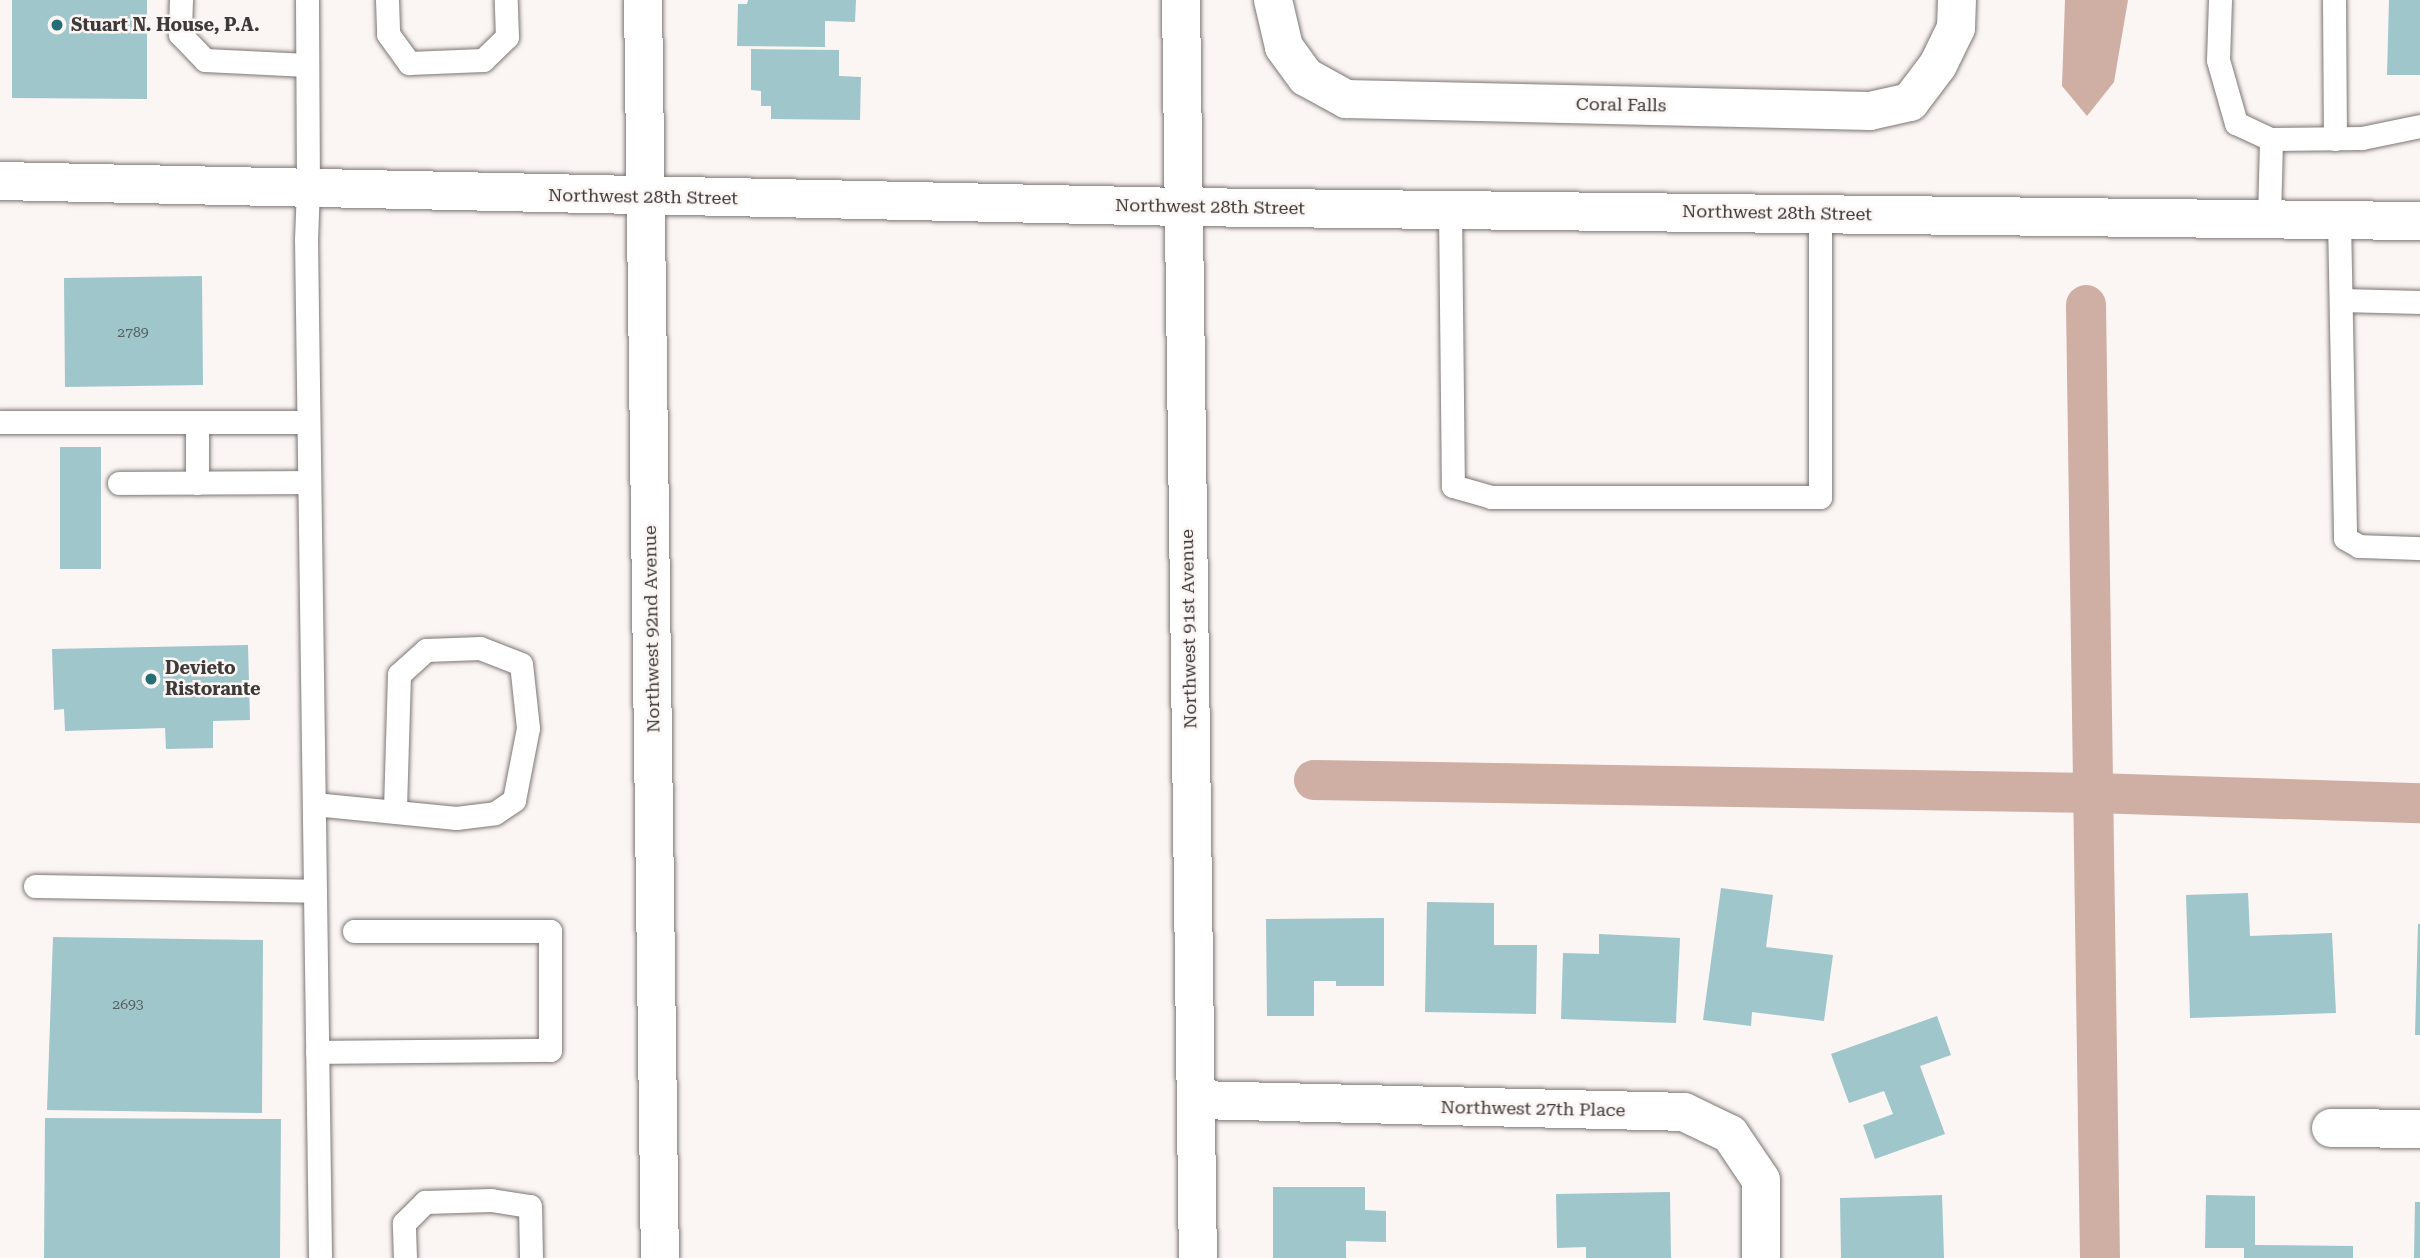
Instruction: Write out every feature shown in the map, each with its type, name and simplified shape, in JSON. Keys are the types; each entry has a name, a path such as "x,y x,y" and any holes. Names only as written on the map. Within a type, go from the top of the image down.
{"street":[{"name":"Northwest 92nd Avenue","path":"643,0 660,1258"},
{"name":"Northwest 91st Avenue","path":"1181,0 1198,1258"},
{"name":"Coral Falls","path":"1273,0 1284,47 1306,77 1346,99 1870,111 1910,102 1938,65 1956,28 1957,0"},
{"name":"Northwest 28th Street","path":"0,181 1182,207 2420,221"},
{"name":"Northwest 27th Place","path":"1197,1100 1684,1112 1730,1134 1761,1180 1761,1258"},
{"path":"2331,1128 2420,1129"}],"lane":[{"path":"181,0 180,34 205,60 307,65"},
{"path":"307,0 309,188 306,239 320,1258"},
{"path":"387,0 388,34 409,62 483,60 507,37 506,0"},
{"path":"2220,0 2218,60 2236,123 2271,139 2362,138 2420,126"},
{"path":"2334,0 2335,139"},
{"path":"2269,218 2271,139"},
{"path":"1450,209 1453,486 1491,497 1820,497 1821,213"},
{"path":"2339,219 2346,538 2359,546 2420,548"},
{"path":"2342,300 2420,302"},
{"path":"0,422 309,422"},
{"path":"197,422 197,483"},
{"path":"119,483 309,482"},
{"path":"314,804 395,812 456,818 495,813 514,800 528,728 521,664 480,648 426,650 399,674 395,812"},
{"path":"35,886 315,891"},
{"path":"317,1052 550,1050 550,931 354,930"},
{"path":"405,1258 404,1223 425,1202 491,1200 530,1206 531,1258"}],"shaded area":[{"path":"2065,0 2128,0 2114,82 2087,116 2062,86"}],"building":[{"path":"12,0 147,0 147,99 12,98"},
{"path":"748,0 856,0 855,22 825,21 825,47 737,46 738,4 747,4"},
{"path":"2389,0 2420,0 2420,75 2387,75"},
{"path":"751,49 839,50 839,76 861,77 860,120 771,119 771,106 761,106 761,91 751,90"},
{"path":"202,276 203,385 65,387 64,278"},
{"path":"60,447 101,447 101,569 60,569"},
{"name":"Devieto Ristorante","path":"248,645 250,720 213,721 213,748 166,749 165,728 65,731 64,709 54,710 52,649"},
{"path":"1721,888 1773,895 1766,947 1833,955 1824,1021 1752,1012 1751,1026 1703,1020"},
{"path":"2248,893 2250,936 2332,933 2336,1013 2190,1018 2186,895"},
{"path":"1427,902 1494,903 1494,945 1537,945 1536,1014 1425,1012"},
{"path":"1384,918 1384,986 1336,986 1336,981 1314,981 1314,1016 1267,1016 1266,919"},
{"path":"2418,924 2420,1035 2415,1035"},
{"path":"1599,934 1680,938 1676,1023 1561,1019 1563,953 1599,954"},
{"path":"53,937 263,940 262,1113 47,1110"},
{"path":"1937,1016 1951,1055 1920,1066 1945,1134 1875,1159 1863,1125 1893,1114 1884,1091 1849,1103 1831,1054"},
{"path":"45,1118 281,1119 280,1258 44,1258"},
{"path":"1273,1187 1365,1187 1365,1210 1386,1211 1386,1242 1346,1241 1346,1258 1273,1258"},
{"path":"1670,1192 1671,1258 1586,1258 1586,1247 1557,1248 1556,1194"},
{"path":"1942,1195 1944,1258 1841,1258 1840,1198"},
{"path":"2206,1195 2255,1196 2255,1245 2353,1246 2353,1258 2244,1258 2244,1248 2205,1248"},
{"path":"2415,1202 2420,1202 2420,1258 2414,1258"}],"waterway":[{"path":"2086,305 2100,1258"},
{"path":"1314,780 2093,793 2420,803"}],"place":[{"name":"Stuart N. House, P.A.","path":"57,25"},
{"name":"Devieto Ristorante","path":"151,679"}]}
